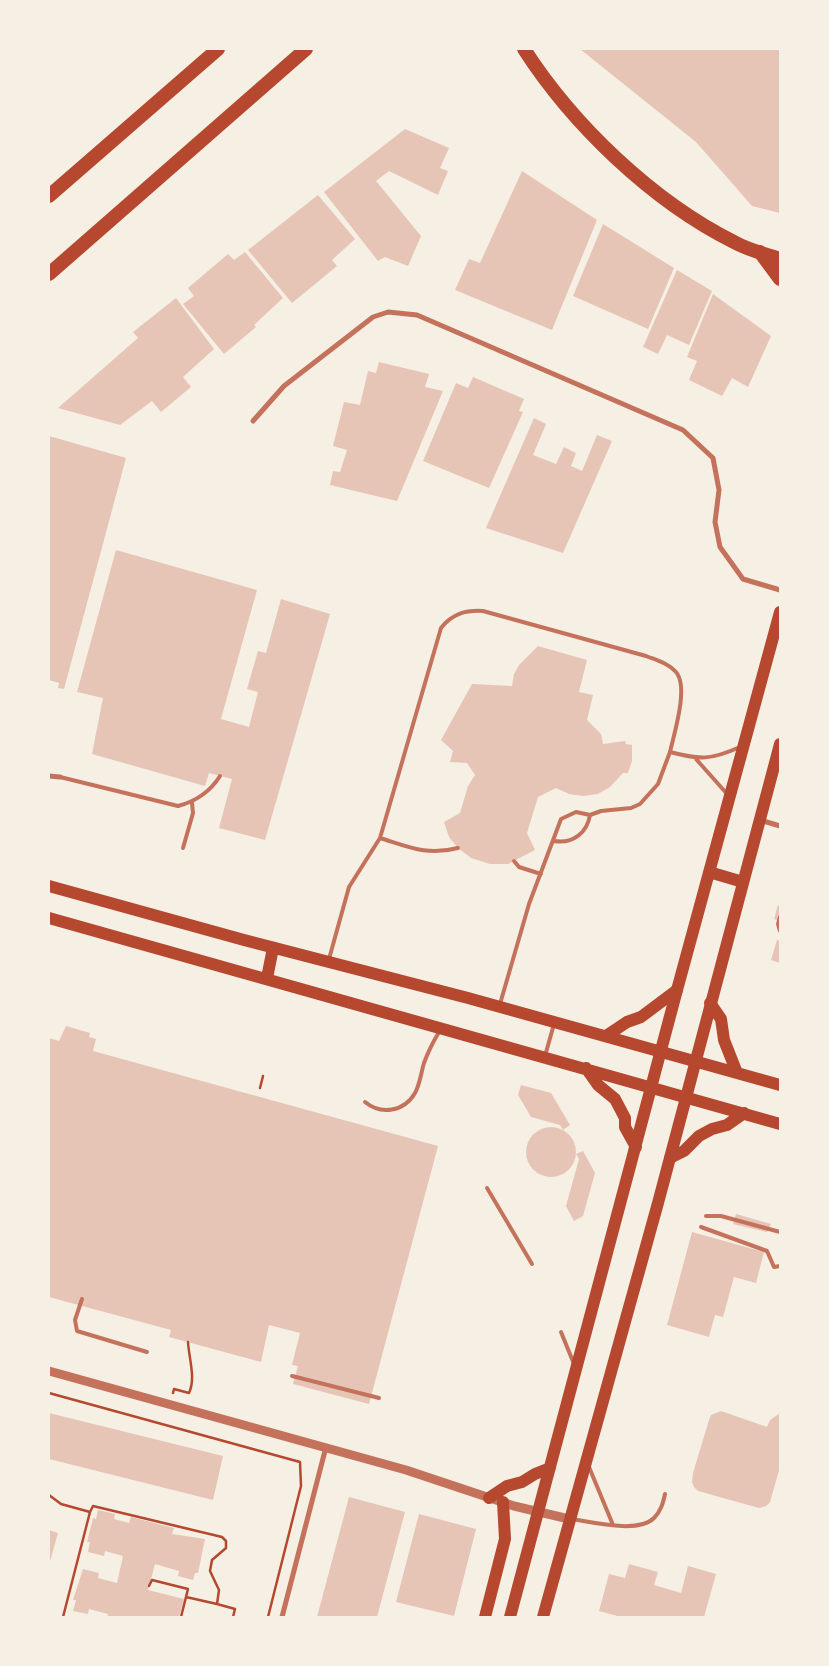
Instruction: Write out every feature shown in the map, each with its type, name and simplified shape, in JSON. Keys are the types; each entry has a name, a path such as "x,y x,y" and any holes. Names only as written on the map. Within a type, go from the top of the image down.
{"highway":[{"path":"49,196 218,49"},
{"path":"49,274 306,49"},
{"path":"524,49 549,85 576,118 627,168 669,201 734,242 780,260"},
{"path":"760,252 780,279"}],"main road":[{"path":"510,1617 676,990 780,612"},
{"path":"543,1617 670,1158 780,744"},
{"path":"709,872 743,882"},
{"path":"49,886 273,948 499,1006 780,1086"},
{"path":"49,918 652,1086 780,1124"},
{"path":"49,924 69,924"},
{"path":"267,978 273,948"},
{"path":"606,1036 627,1022 641,1017 676,990"},
{"path":"710,1003 721,1019 724,1040 737,1073"},
{"path":"586,1068 598,1085 615,1099 625,1118 626,1128 636,1146"},
{"path":"670,1158 684,1151 699,1136 712,1129 726,1125 744,1112"},
{"path":"489,1498 507,1486 522,1482 550,1468"},
{"path":"485,1617 505,1539 503,1502"}],"street":[{"path":"253,421 284,386 373,318 388,312 417,315 683,430 713,458 719,490 715,522 720,547 743,579 780,590"},
{"path":"49,776 60,777"},
{"path":"760,820 780,826"},
{"path":"49,1371 326,1447 406,1470 489,1498 569,1519"},
{"path":"282,1617 326,1447"}],"lane":[{"path":"328,962 349,887 380,838 441,628 448,620 461,613 483,612 646,656 664,663 677,673 681,691 670,752 658,784 646,799 631,808 601,811 590,815 576,812 561,819 529,904 499,1006"},
{"path":"670,752 696,759 723,755 744,746"},
{"path":"696,759 729,797"},
{"path":"60,777 178,806 192,803 208,791 220,776"},
{"path":"184,848 193,813 192,803"},
{"path":"554,841 562,842 578,837 588,825 590,815"},
{"path":"380,838 423,852 441,852 458,848"},
{"path":"514,861 519,867 541,874"},
{"path":"780,917 778,924 780,932"},
{"path":"545,1057 554,1022"},
{"path":"366,1102 374,1109 385,1110 396,1108 408,1101 416,1092 428,1053 442,1028"},
{"path":"487,1188 532,1264"},
{"path":"706,1216 721,1216 780,1232"},
{"path":"702,1226 767,1251 774,1267 780,1266"},
{"path":"82,1299 75,1320 77,1331 147,1352"},
{"path":"561,1332 576,1370"},
{"path":"292,1376 379,1398"},
{"path":"585,1461 613,1525"},
{"path":"569,1519 613,1525 646,1524 661,1509 665,1494"}],"path":[{"path":"260,1088 263,1076"},
{"path":"163,1424 174,1389 189,1393 190,1390 193,1378 188,1342"},
{"path":"49,1393 300,1462 301,1486 268,1617"},
{"path":"49,1495 61,1504 90,1512"},
{"path":"63,1617 90,1512 94,1506 222,1537 226,1541 226,1548 212,1560 210,1571 219,1590 217,1604"},
{"path":"149,1586 152,1580 188,1589 181,1617"},
{"path":"186,1597 235,1609 233,1617"}],"building":[{"path":"580,49 780,49 780,213 752,206 696,142"},
{"path":"405,129 449,148 440,168 448,171 438,195 389,171 376,181 421,236 408,266 385,257 378,261 324,192"},
{"path":"522,171 597,220 552,330 455,290 469,259 480,263"},
{"path":"318,195 355,239 332,260 337,266 292,303 248,250"},
{"path":"603,224 674,268 648,329 573,296"},
{"path":"245,252 283,298 254,325 256,327 224,354 183,304 194,296 188,288 228,254 234,260"},
{"path":"677,270 712,291 689,345 667,335 658,354 643,347"},
{"path":"713,294 771,336 748,387 732,378 722,396 689,380 697,361 687,357"},
{"path":"176,298 214,349 183,377 191,387 161,412 152,401 120,425 58,408 138,338 133,332"},
{"path":"379,362 429,374 425,387 443,391 397,501 330,485 333,471 340,472 347,450 333,446 344,402 360,405 368,371 376,373"},
{"path":"473,377 524,399 519,411 523,412 489,488 423,461 456,383 468,388"},
{"path":"534,418 546,424 533,455 556,464 564,447 576,453 571,466 582,471 597,435 612,441 563,553 486,528"},
{"path":"49,436 126,458 64,689 58,688 59,683 49,680"},
{"path":"116,550 257,590 221,719 249,727 258,692 247,689 258,651 266,653 281,599 330,614 265,840 219,828 232,779 209,773 205,786 92,754 103,698 77,692"},
{"path":"538,646 587,660 579,692 593,695 587,720 601,734 603,744 625,741 626,744 632,745 632,761 628,773 623,773 610,787 598,794 583,796 569,794 556,788 538,797 527,833 535,850 508,864 490,864 471,858 458,848 449,837 444,822 460,813 468,786 475,775 467,763 450,762 453,751 441,740 472,684 512,686 514,674 519,665"},
{"path":"778,905 780,906 780,921 774,919"},
{"path":"777,940 780,941 780,963 771,960"},
{"path":"66,1026 90,1033 89,1037 96,1039 93,1051 438,1146 369,1404 293,1384 298,1366 292,1365 300,1333 269,1325 261,1362 169,1337 171,1330 49,1297 49,1038 59,1041"},
{"path":"521,1085 551,1093 570,1125 563,1130 560,1125 531,1117 518,1095"},
{"path":"551,1127 560,1129 571,1138 576,1152 574,1161 565,1172 551,1177 542,1175 531,1166 526,1152 528,1143 537,1132"},
{"path":"583,1151 595,1173 583,1216 574,1221 566,1206 579,1159 576,1154"},
{"path":"736,1214 771,1224 767,1232 733,1224"},
{"path":"692,1232 764,1252 756,1283 734,1277 723,1317 715,1315 709,1337 667,1325"},
{"path":"721,1411 767,1427 770,1420 780,1413 780,1467 770,1502 766,1506 759,1508 698,1491 694,1487 692,1482 693,1473 709,1420 711,1415"},
{"path":"49,1413 223,1456 213,1500 49,1459"},
{"path":"349,1497 405,1512 377,1617 317,1617"},
{"path":"98,1510 115,1514 114,1519 129,1523 131,1517 174,1528 172,1534 205,1539 198,1573 195,1573 193,1580 178,1576 179,1571 155,1564 148,1590 184,1599 179,1617 107,1617 108,1614 89,1609 88,1614 73,1611 76,1600 73,1600 83,1569 99,1573 98,1578 117,1583 123,1556 105,1551 104,1556 88,1552 90,1542 87,1542 93,1518 96,1519"},
{"path":"419,1514 476,1529 454,1616 396,1602"},
{"path":"49,1530 58,1533 49,1565"},
{"path":"629,1564 658,1572 654,1585 681,1593 688,1566 716,1574 704,1617 621,1617 599,1611 609,1574 625,1578"}]}
